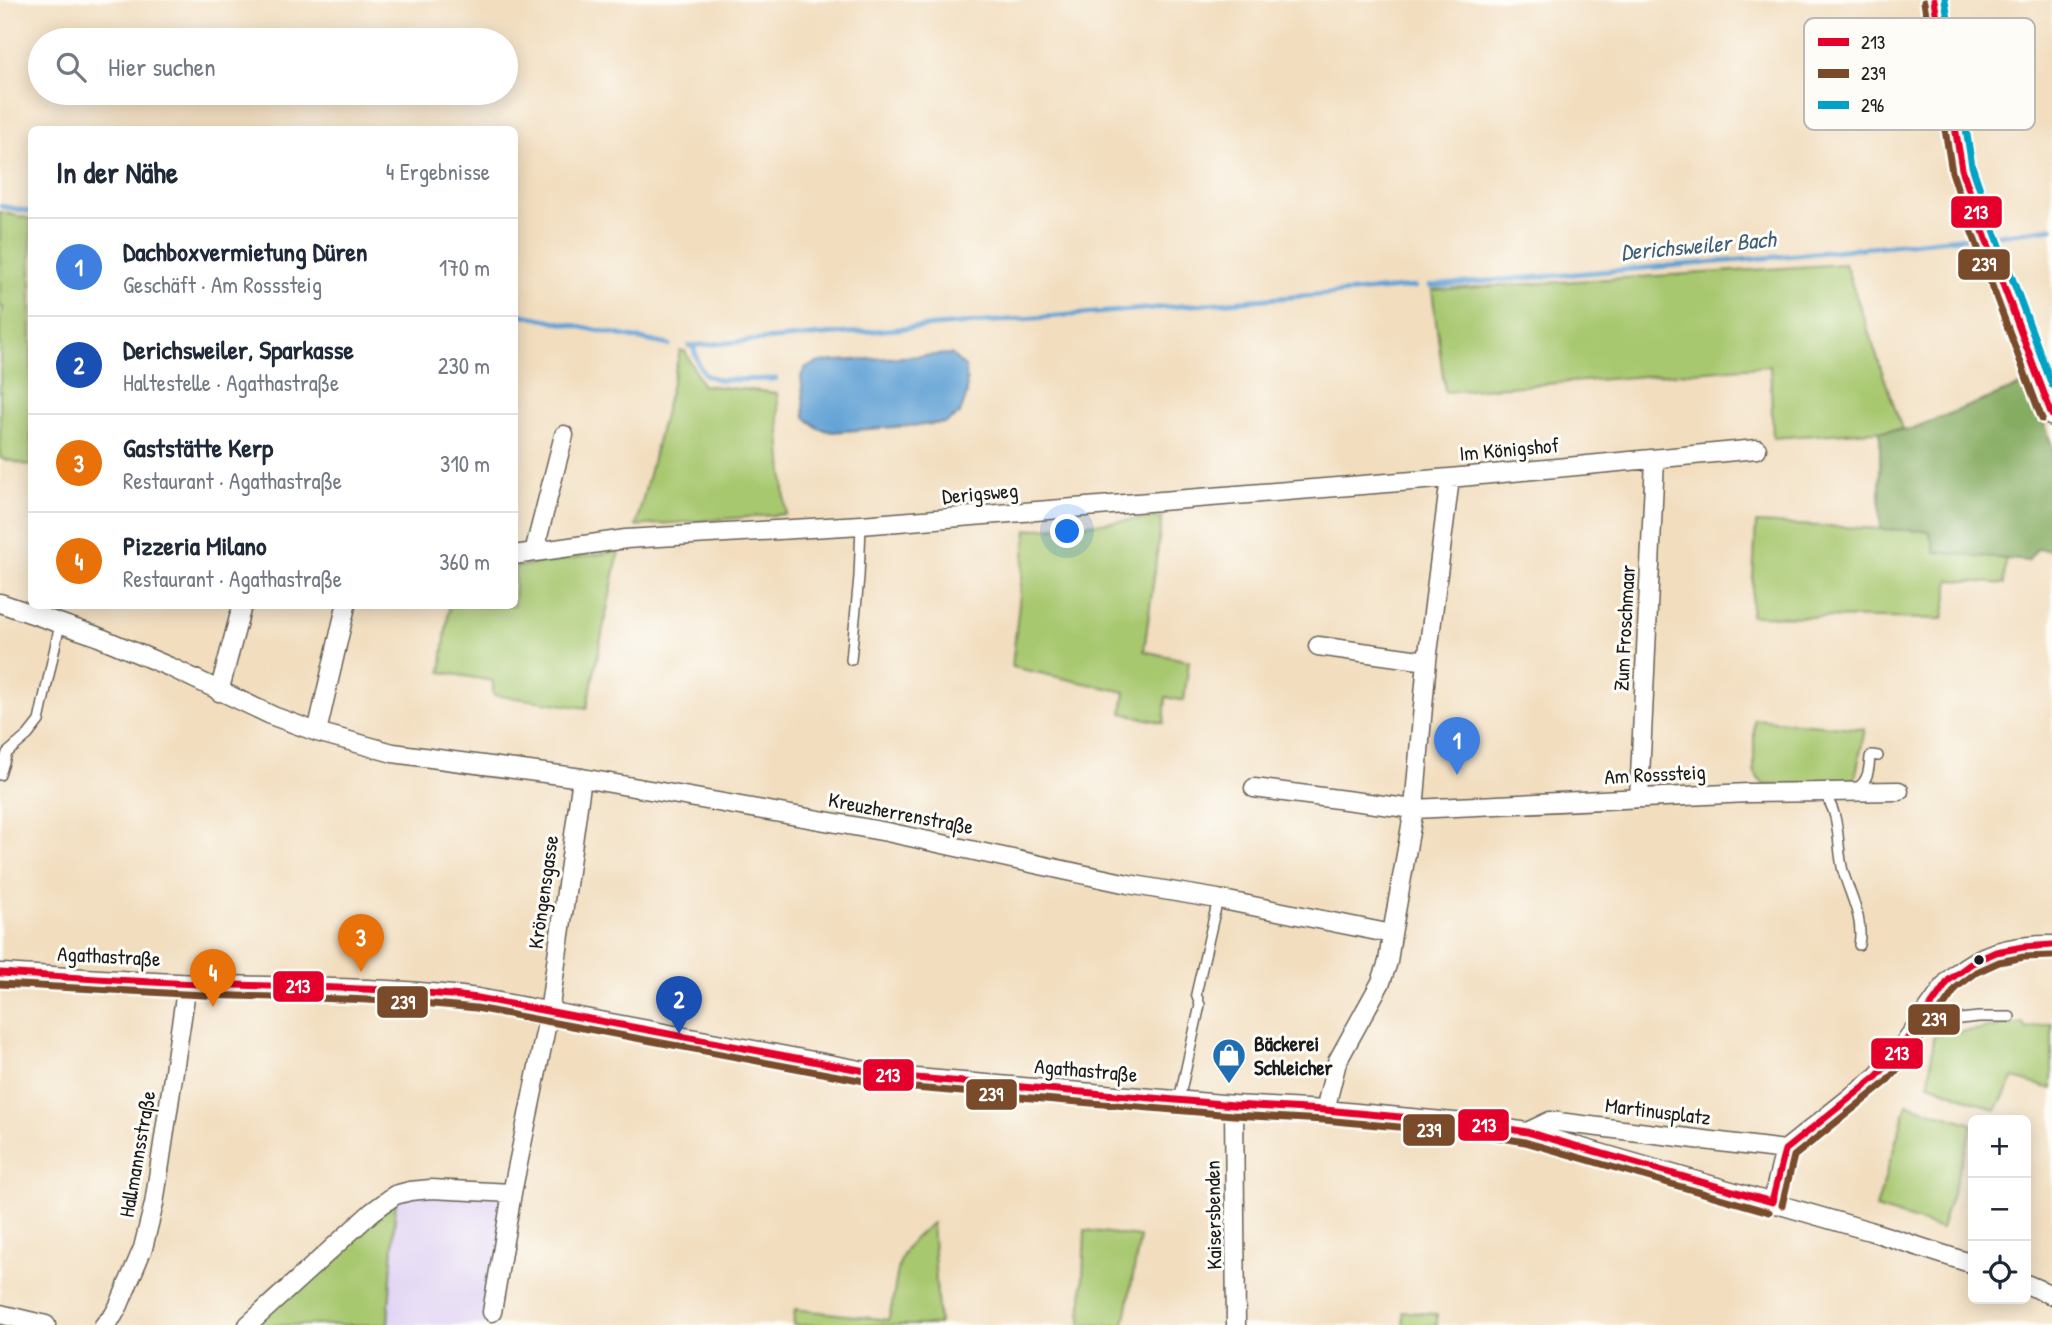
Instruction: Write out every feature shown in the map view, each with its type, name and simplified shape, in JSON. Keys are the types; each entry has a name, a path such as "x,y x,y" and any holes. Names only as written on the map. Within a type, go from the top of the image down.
{"street":[{"path":"1934,0 1937,18"},
{"path":"1956,130 1962,169 1980,223 2045,375 2052,415"},
{"path":"534,552 564,435"},
{"name":"Im Königshof","path":"1392,934 1414,809 1427,661 1450,478 1757,449"},
{"name":"Zum Froschmaar","path":"1639,798 1655,460"},
{"name":"Derigsweg","path":"518,554 626,539 861,525 1450,478"},
{"name":"Kreuzherrenstraße","path":"0,603 94,635 273,716 317,732 393,753 582,778 887,832 1128,884 1392,934"},
{"path":"219,692 241,609"},
{"path":"317,732 345,609"},
{"path":"1318,646 1427,661"},
{"name":"Kröngensgasse","path":"549,1013 582,778"},
{"path":"1254,788 1414,809"},
{"name":"Am Rosssteig","path":"1414,809 1821,791 1899,791"},
{"path":"1325,1110 1337,1062 1381,982 1388,962 1392,934"},
{"path":"1968,1263 1772,1202 1785,1150 1877,1076 1896,1055 1948,980 1958,971 1981,956 2025,946 2052,945"},
{"name":"Agathastraße","path":"0,973 187,984 449,994 892,1076 1486,1125 1527,1132 1772,1202"},
{"name":"Hallmannsstraße","path":"105,1324 119,1305 143,1248 153,1204 187,984"},
{"path":"492,1312 512,1194 549,1013"},
{"name":"Kaisersbenden","path":"1234,1105 1236,1325"},
{"name":"Martinusplatz","path":"1527,1132 1550,1121 1785,1150"},
{"path":"248,1325 372,1212 395,1195 430,1189 512,1194"},
{"path":"2031,1286 2052,1295"},
{"path":"0,1314 46,1325"}],"lane":[{"path":"851,660 861,525"},
{"path":"0,775 8,753 40,721 60,624"},
{"path":"1849,791 1864,783 1870,757 1878,756"},
{"path":"1821,791 1829,799 1833,809 1842,868 1859,920 1859,945"},
{"path":"1179,1100 1200,1005 1196,994 1218,899"},
{"path":"1919,1023 2010,1017"}],"shaded area":[{"path":"411,1194 508,1196 489,1325 388,1325 396,1199"}],"green space":[{"path":"0,212 28,218 28,465 0,458 0,320 3,307 0,307"},
{"path":"1845,264 1902,429 1773,438 1770,366 1445,392 1432,290"},
{"path":"680,351 685,351 702,385 777,393 786,514 636,526"},
{"path":"2030,382 2052,446 2052,550 2037,549 2028,561 1935,552 1929,531 1880,529 1880,431 1911,429"},
{"path":"1162,517 1144,651 1189,661 1184,701 1166,697 1164,723 1122,713 1125,692 1012,667 1027,530"},
{"path":"1756,523 1930,531 1935,552 2006,559 2004,584 1950,580 1943,619 1751,616"},
{"path":"619,551 587,708 493,695 493,681 441,672 449,609 518,609 518,567"},
{"path":"1754,719 1865,729 1855,779 1850,784 1764,785 1754,770"},
{"path":"2023,1023 2026,1029 2052,1023 2052,1089 2014,1078 1996,1110 1929,1084 1934,1033"},
{"path":"1907,1104 1968,1122 1968,1140 1941,1229 1876,1208"},
{"path":"396,1199 388,1325 252,1325"},
{"path":"932,1223 939,1325 793,1325 795,1309 888,1320 898,1269 905,1250 913,1239"},
{"path":"1085,1230 1140,1237 1124,1325 1081,1325"},
{"path":"1403,1312 1437,1314 1437,1325 1403,1325"}],"water":[{"path":"951,354 966,368 967,394 960,413 946,423 832,432 818,428 805,417 801,376 806,367 820,362"}],"waterway":[{"name":"Derichsweiler Bach","path":"1,206 28,211"},
{"name":"Derichsweiler Bach","path":"1998,235 2052,228"},
{"name":"Derichsweiler Bach","path":"1430,286 1776,257 1968,237"},
{"path":"689,346 1415,287"},
{"name":"Derichsweiler Bach","path":"518,314 669,345"},
{"path":"693,346 705,375 720,380 776,379"}],"transit line":[{"name":"213","path":"1934,0 1937,18"},
{"name":"296","path":"1945,0 1948,18"},
{"name":"239","path":"1924,2 1927,18"},
{"name":"239","path":"1945,130 1952,172 1970,227 2042,419"},
{"name":"213","path":"1956,130 1962,169 1980,223 2052,415"},
{"name":"296","path":"1966,130 1972,166 2052,385"},
{"name":"213","path":"1772,1202 1785,1150 1877,1076 1896,1055 1949,980 1972,963 1996,952 2052,945"},
{"name":"239","path":"1782,1205 1794,1156 1885,1083 1905,1061 1957,987 1977,972 1999,962 2024,957 2052,956"},
{"name":"213","path":"0,973 444,994 478,998 892,1076 1486,1125 1527,1132 1772,1202"},
{"name":"239","path":"0,984 203,995 374,1000 476,1008 891,1086 1485,1135 1525,1142 1769,1212"}],"place":[{"name":"Dachboxvermietung Düren","path":"1457,775"},
{"name":"Gaststätte Kerp","path":"361,972"},
{"name":"Pizzeria Milano","path":"213,1007"},
{"name":"Derichsweiler, Sparkasse","path":"679,1034"},
{"name":"Bäckerei Schleicher","path":"1229,1085"}]}
